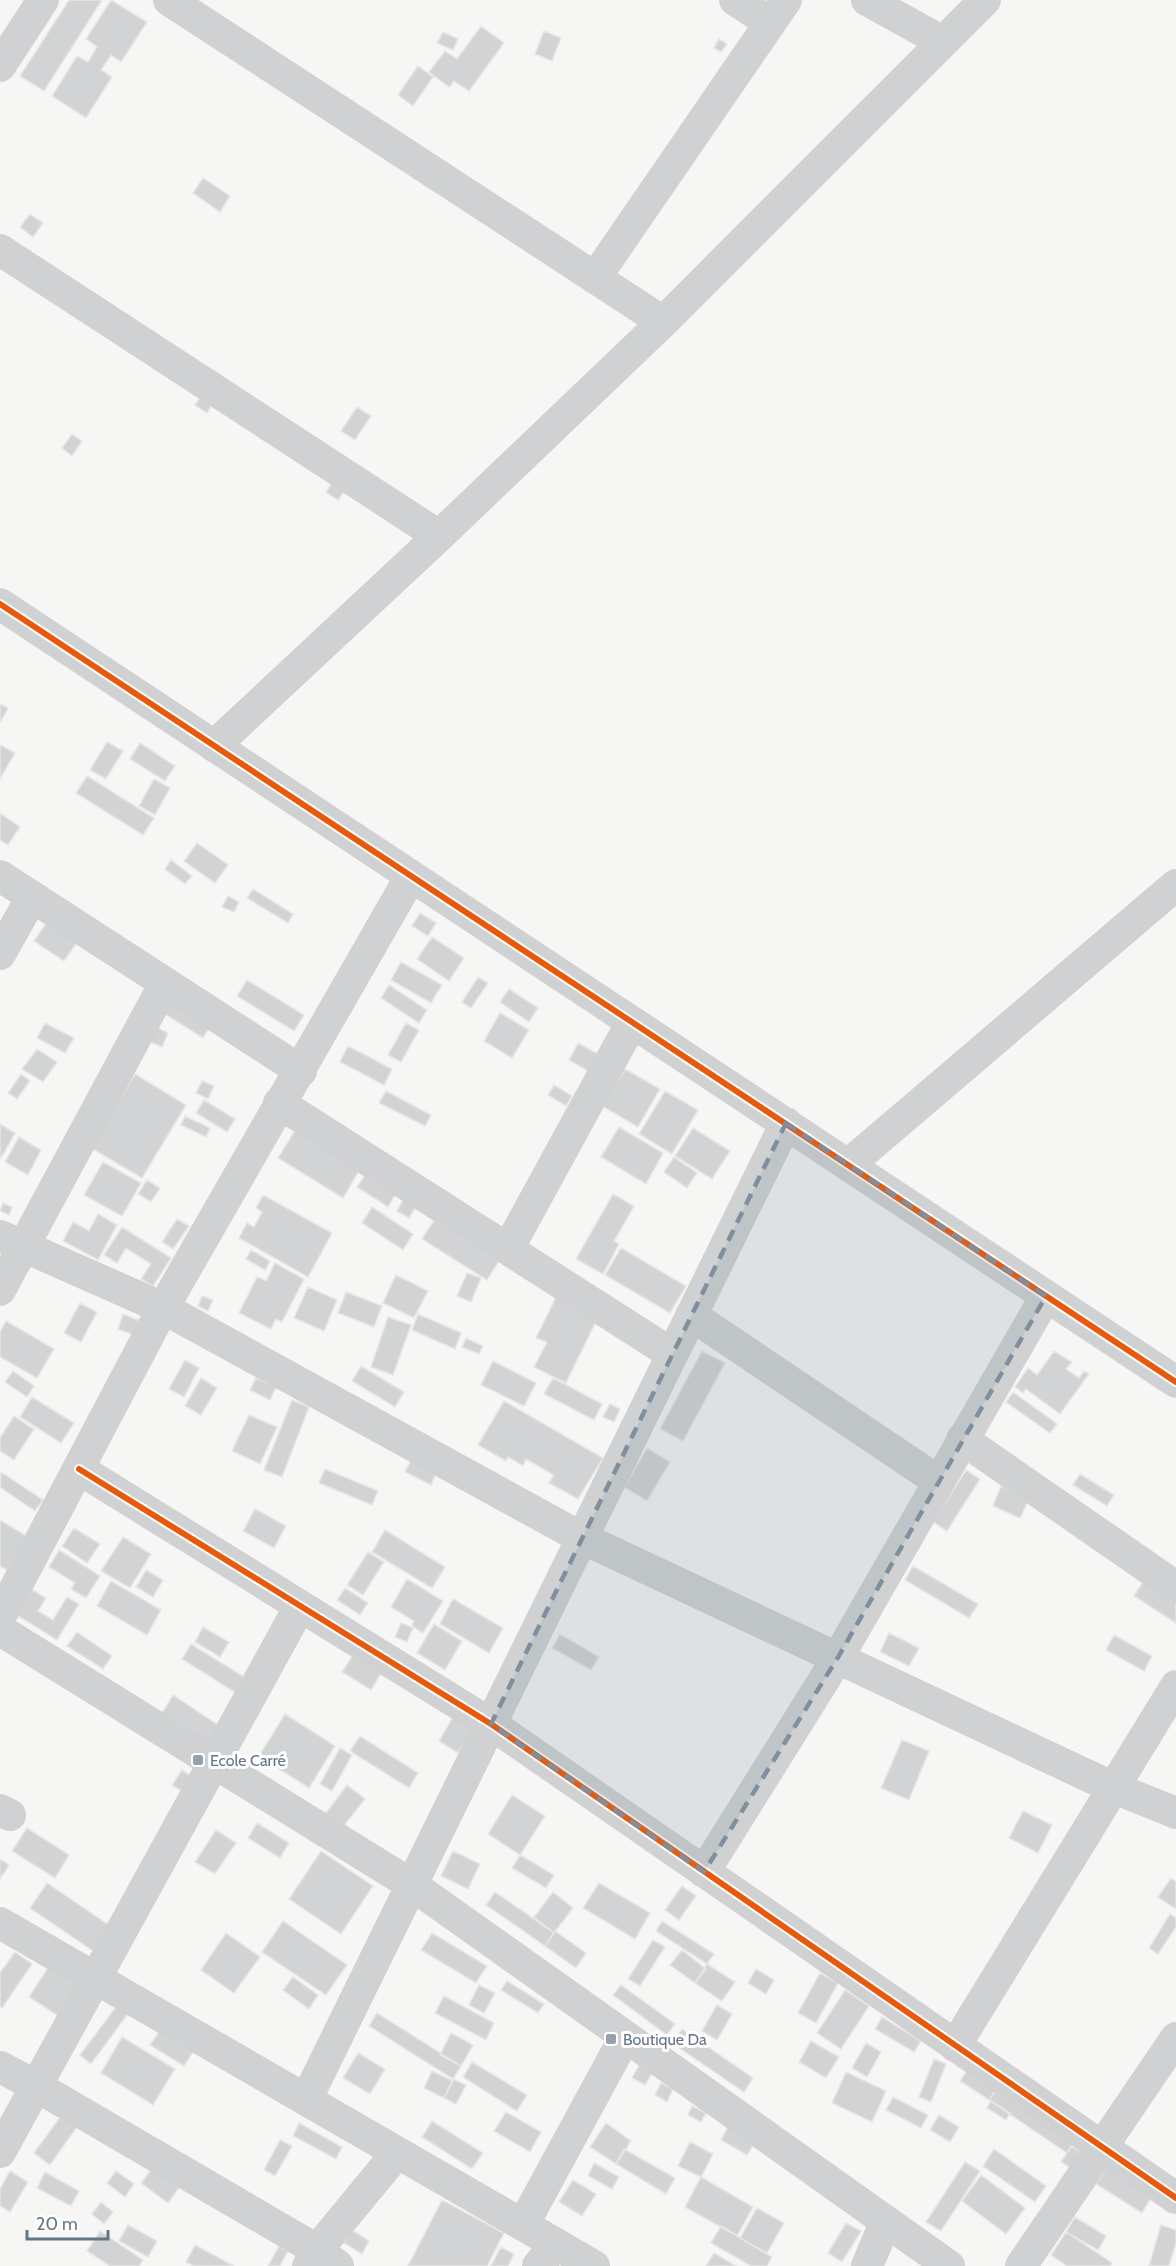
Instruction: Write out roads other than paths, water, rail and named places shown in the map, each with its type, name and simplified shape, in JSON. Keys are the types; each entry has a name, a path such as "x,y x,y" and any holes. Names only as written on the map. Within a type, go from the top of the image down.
{"street":[{"path":"0,66 43,0"},
{"path":"168,0 663,322"},
{"path":"595,278 778,11 735,0"},
{"path":"867,0 943,42"},
{"path":"214,746 663,322 985,0"},
{"path":"0,250 439,536"},
{"path":"0,604 1176,1382"},
{"path":"0,876 301,1071"},
{"path":"0,1617 163,1308 411,876"},
{"path":"848,1165 1176,885"},
{"path":"0,954 32,897"},
{"path":"0,1290 12,1241 165,983"},
{"path":"508,1249 632,1022"},
{"path":"279,1103 672,1354"},
{"path":"306,2100 786,1124"},
{"path":"12,1241 163,1308 582,1538 1114,1788 1176,1813"},
{"path":"704,1872 837,1659 1046,1296"},
{"path":"691,1316 938,1481"},
{"path":"962,1439 1176,1587"},
{"path":"78,1469 491,1724 1176,2199"},
{"path":"0,2152 300,1606"},
{"path":"0,1630 412,1885 950,2266"},
{"path":"955,2046 1176,1686"},
{"path":"0,1923 523,2225 547,2255 594,2266"},
{"path":"523,2225 625,2037"},
{"path":"1021,2266 1176,2038"},
{"path":"0,2067 36,2086 321,2261 398,2153"},
{"path":"867,2266 886,2221"}],"place":[{"name":"Ecole Carré","path":"198,1760"},
{"name":"Boutique Da","path":"611,2039"}]}
